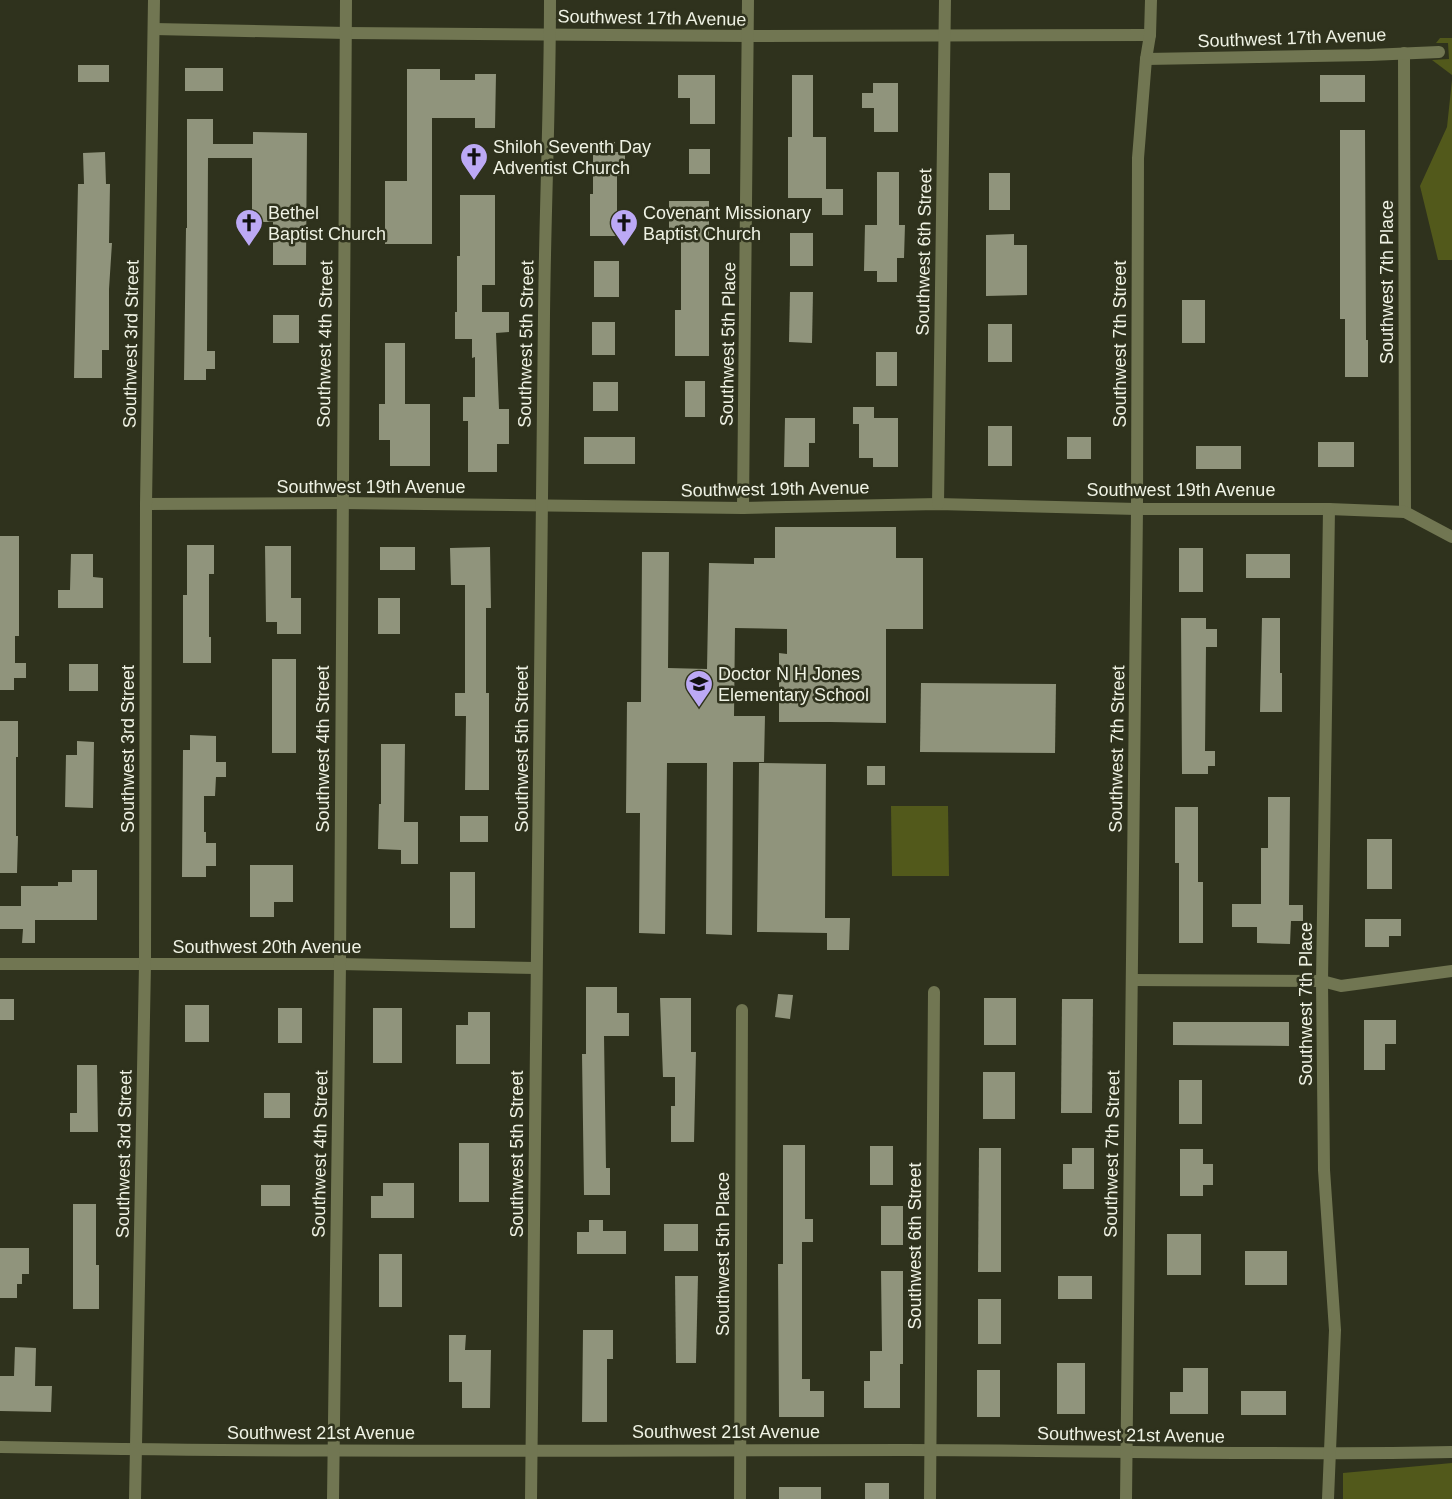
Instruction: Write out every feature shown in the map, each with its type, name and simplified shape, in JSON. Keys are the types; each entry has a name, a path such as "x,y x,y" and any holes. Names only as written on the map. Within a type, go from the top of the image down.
{"street":[{"name":"Southwest 3rd Street","path":"135,1499 145,964 146,504 154,0"},
{"name":"Southwest 4th Street","path":"333,1499 340,964 341,503 346,0"},
{"name":"Southwest 5th Street","path":"531,1499 535,968 539,851 545,240 550,0"},
{"name":"Southwest 5th Place","path":"743,508 748,0"},
{"name":"Southwest 6th Street","path":"938,504 945,0"},
{"name":"Southwest 7th Street","path":"1126,1499 1138,158 1146,59 1150,35 1151,0"},
{"name":"Southwest 17th Avenue","path":"154,29 346,33 748,36 1150,35"},
{"name":"Southwest 17th Avenue","path":"1146,59 1439,52"},
{"name":"Southwest 7th Place","path":"1404,53 1405,512"},
{"name":"Southwest 19th Avenue","path":"146,504 341,503 743,508 938,504 1136,508 1329,508 1405,512"},
{"name":"Southwest 7th Place","path":"1328,1499 1335,1330 1324,1170 1322,981 1329,508"},
{"path":"1405,512 1452,537"},
{"name":"Southwest 20th Avenue","path":"0,964 340,964 535,968"},
{"path":"1132,980 1322,981 1341,986 1452,971"},
{"name":"Southwest 6th Street","path":"930,1499 934,992"},
{"name":"Southwest 5th Place","path":"740,1499 742,1010"},
{"name":"Southwest 21st Avenue","path":"0,1447 136,1450 931,1450 1329,1454 1452,1452"}],"green space":[{"path":"1440,38 1452,38 1452,75 1432,60 1449,59 1448,43 1436,43"},
{"path":"1452,80 1452,260 1438,260 1420,186 1447,127"},
{"path":"891,806 948,806 949,876 892,876"},
{"path":"1452,1463 1452,1499 1343,1499 1343,1473"}],"building":[{"path":"78,65 109,65 109,82 78,82"},
{"path":"185,68 223,68 223,91 185,91"},
{"path":"407,69 440,69 440,80 475,80 475,74 496,74 495,128 475,128 475,118 432,118 432,244 385,244 385,181 407,181"},
{"path":"678,75 715,75 715,124 690,124 690,98 678,98"},
{"path":"792,75 813,75 813,137 826,137 826,189 843,189 843,215 822,215 822,198 788,198 788,137 792,137"},
{"path":"1320,75 1365,75 1365,102 1320,102"},
{"path":"873,83 898,83 898,132 874,132 874,108 862,108 862,93 873,93"},
{"path":"187,119 213,119 213,144 253,144 253,132 307,133 306,265 273,265 273,222 252,222 252,158 208,158 207,351 215,351 215,369 206,369 206,380 184,380"},
{"path":"1340,130 1365,130 1366,340 1368,340 1368,377 1345,377 1345,319 1340,319"},
{"path":"593,142 615,142 615,152 625,152 625,176 617,176 617,236 590,236 590,194 593,194"},
{"path":"689,149 710,149 710,174 689,174"},
{"path":"105,152 106,184 110,184 109,243 112,243 109,289 109,350 102,350 102,378 74,378 78,184 84,184 83,153"},
{"path":"877,172 899,172 899,225 905,225 904,258 897,258 897,282 877,282 877,271 864,271 865,225 877,225"},
{"path":"989,173 1010,173 1010,210 989,210"},
{"path":"460,195 495,195 495,285 482,285 482,312 509,312 509,332 496,333 499,409 509,409 509,444 497,444 497,472 468,472 468,421 463,421 463,397 475,397 475,357 472,358 472,339 455,339 457,256 460,256"},
{"path":"669,201 709,201 709,356 675,356 675,310 681,310 681,239 669,239"},
{"path":"790,233 813,233 813,266 790,266"},
{"path":"1014,234 1014,245 1027,245 1027,295 986,296 986,235"},
{"path":"594,261 619,261 619,297 594,297"},
{"path":"790,292 813,292 812,343 789,342"},
{"path":"1182,300 1205,300 1205,343 1182,343"},
{"path":"273,315 299,315 299,343 273,343"},
{"path":"592,322 615,322 615,355 592,355"},
{"path":"988,324 1012,324 1012,362 988,362"},
{"path":"385,343 405,343 405,404 430,404 430,466 390,466 390,440 379,440 379,404 385,404"},
{"path":"876,352 897,352 897,386 876,386"},
{"path":"685,381 705,381 705,417 685,417"},
{"path":"593,382 618,382 618,411 593,411"},
{"path":"853,407 874,407 874,418 898,418 898,467 873,467 873,458 859,458 859,424 853,424"},
{"path":"785,418 815,418 815,443 809,443 809,467 784,467"},
{"path":"988,426 1012,426 1012,466 988,466"},
{"path":"584,437 635,437 635,464 584,464"},
{"path":"1067,437 1091,437 1091,459 1067,459"},
{"path":"1318,442 1354,442 1354,467 1318,467"},
{"path":"1196,446 1241,446 1241,469 1196,469"},
{"path":"775,527 896,527 896,558 923,558 923,629 886,629 886,723 779,722 779,653 787,654 787,629 735,628 734,716 765,716 764,762 733,762 732,935 706,934 707,763 667,763 665,934 639,933 640,813 626,813 627,702 641,702 642,552 669,552 668,668 707,669 709,563 754,564 754,558 775,558"},
{"path":"0,536 19,536 19,636 15,636 15,663 26,663 26,678 14,678 14,690 0,690"},
{"path":"187,545 214,545 214,574 209,574 211,663 183,663 183,595 187,595"},
{"path":"265,546 291,546 291,598 301,598 301,634 277,634 277,622 266,622"},
{"path":"380,547 415,547 415,570 380,570"},
{"path":"490,547 491,608 486,608 486,693 489,693 489,790 465,790 466,716 455,716 455,693 465,693 465,585 451,585 450,548"},
{"path":"1179,548 1203,548 1203,592 1179,592"},
{"path":"71,554 93,554 93,577 103,578 103,608 58,608 58,590 70,590"},
{"path":"1246,554 1290,554 1290,578 1246,578"},
{"path":"378,598 400,598 400,634 378,634"},
{"path":"1181,618 1206,618 1206,629 1217,629 1217,647 1206,647 1205,751 1215,751 1215,766 1208,766 1208,774 1182,774"},
{"path":"1262,618 1280,618 1282,712 1260,712"},
{"path":"272,659 296,659 296,753 272,753"},
{"path":"69,664 98,664 98,691 69,691"},
{"path":"921,683 1056,684 1055,753 920,752"},
{"path":"0,721 18,721 18,757 16,757 17,873 0,873"},
{"path":"190,735 216,736 216,762 226,762 226,777 216,777 215,796 204,796 204,832 206,832 206,843 216,843 216,866 206,866 206,877 182,877 183,750 190,750"},
{"path":"77,741 94,742 93,808 65,807 66,755 77,755"},
{"path":"381,744 405,744 404,822 418,822 418,864 401,864 401,850 378,849 379,804 381,804"},
{"path":"759,763 826,764 825,918 850,918 849,950 827,950 827,933 757,932"},
{"path":"867,766 885,766 885,785 867,785"},
{"path":"1268,797 1290,797 1289,905 1303,905 1303,921 1291,921 1290,944 1257,943 1257,927 1232,927 1232,904 1261,904 1261,848 1268,848"},
{"path":"1175,807 1198,807 1198,882 1203,882 1203,943 1179,943 1179,863 1175,863"},
{"path":"460,816 488,816 488,842 460,842"},
{"path":"1367,839 1392,839 1392,889 1367,889"},
{"path":"250,865 293,865 293,902 274,902 274,917 250,917"},
{"path":"72,870 97,870 97,920 35,920 35,943 22,943 23,929 0,929 0,906 21,906 21,886 58,886 58,882 72,882"},
{"path":"450,872 475,872 475,928 450,928"},
{"path":"1365,919 1401,919 1401,936 1389,936 1389,947 1365,947"},
{"path":"586,987 617,987 617,1013 629,1013 629,1036 604,1036 606,1168 610,1168 610,1195 584,1195 582,1054 586,1054"},
{"path":"778,994 793,995 790,1019 775,1017"},
{"path":"660,998 691,998 691,1052 696,1052 694,1142 671,1142 671,1106 675,1106 675,1077 663,1077"},
{"path":"984,998 1016,998 1016,1045 984,1045"},
{"path":"0,999 14,999 14,1020 0,1020"},
{"path":"1062,999 1093,999 1092,1113 1061,1113"},
{"path":"185,1005 209,1005 209,1042 185,1042"},
{"path":"278,1008 302,1008 302,1043 278,1043"},
{"path":"373,1008 402,1008 402,1063 373,1063"},
{"path":"468,1012 490,1012 490,1064 456,1064 456,1025 468,1025"},
{"path":"1364,1020 1396,1020 1396,1044 1385,1044 1385,1070 1364,1070"},
{"path":"1173,1022 1289,1022 1289,1046 1173,1045"},
{"path":"77,1065 97,1065 98,1132 70,1132 70,1113 77,1113"},
{"path":"983,1072 1015,1072 1015,1119 983,1119"},
{"path":"1179,1080 1202,1080 1202,1124 1179,1124"},
{"path":"264,1093 290,1093 290,1118 264,1118"},
{"path":"459,1143 489,1143 489,1202 459,1202"},
{"path":"783,1145 805,1145 805,1219 813,1219 813,1242 802,1242 802,1379 810,1379 810,1391 824,1391 824,1417 779,1417 778,1264 783,1264"},
{"path":"870,1146 893,1146 893,1185 870,1185"},
{"path":"979,1148 1001,1148 1001,1272 978,1272"},
{"path":"1072,1148 1094,1148 1094,1189 1063,1189 1063,1164 1072,1164"},
{"path":"1180,1149 1203,1149 1203,1164 1213,1164 1213,1185 1203,1185 1203,1196 1180,1196"},
{"path":"383,1183 414,1183 414,1218 371,1218 371,1196 383,1196"},
{"path":"261,1185 290,1185 290,1206 261,1206"},
{"path":"73,1204 96,1204 96,1265 99,1265 99,1309 73,1309"},
{"path":"881,1206 903,1206 903,1245 881,1245"},
{"path":"589,1220 603,1220 603,1231 626,1231 626,1254 577,1254 577,1232 589,1232"},
{"path":"664,1224 698,1224 698,1251 664,1251"},
{"path":"1167,1234 1201,1234 1201,1275 1167,1275"},
{"path":"0,1248 29,1248 29,1274 22,1274 22,1284 17,1284 17,1298 0,1298"},
{"path":"1245,1251 1287,1251 1287,1285 1245,1285"},
{"path":"379,1254 402,1254 402,1307 379,1307"},
{"path":"881,1271 903,1271 903,1364 900,1364 900,1408 864,1408 864,1381 870,1381 870,1351 882,1351"},
{"path":"675,1276 698,1276 696,1363 676,1363"},
{"path":"1058,1276 1092,1276 1092,1299 1058,1299"},
{"path":"978,1299 1001,1299 1001,1344 978,1344"},
{"path":"583,1330 613,1330 613,1359 607,1359 607,1422 582,1422"},
{"path":"449,1335 466,1335 465,1350 491,1350 490,1408 462,1408 462,1382 449,1382"},
{"path":"15,1347 36,1348 35,1386 52,1386 51,1412 0,1411 0,1376 14,1376"},
{"path":"1057,1363 1085,1363 1085,1414 1057,1414"},
{"path":"1183,1368 1208,1368 1208,1414 1170,1414 1170,1392 1183,1392"},
{"path":"977,1370 1000,1370 1000,1417 977,1417"},
{"path":"1241,1391 1286,1391 1286,1415 1241,1415"},
{"path":"865,1483 889,1483 889,1499 865,1499"},
{"path":"779,1487 821,1487 821,1499 779,1499"}],"place":[{"name":"Shiloh Seventh Day Adventist Church","path":"474,181"},
{"name":"Bethel Baptist Church","path":"249,247"},
{"name":"Covenant Missionary Baptist Church","path":"624,247"},
{"name":"Doctor N H Jones Elementary School","path":"699,708"}]}
